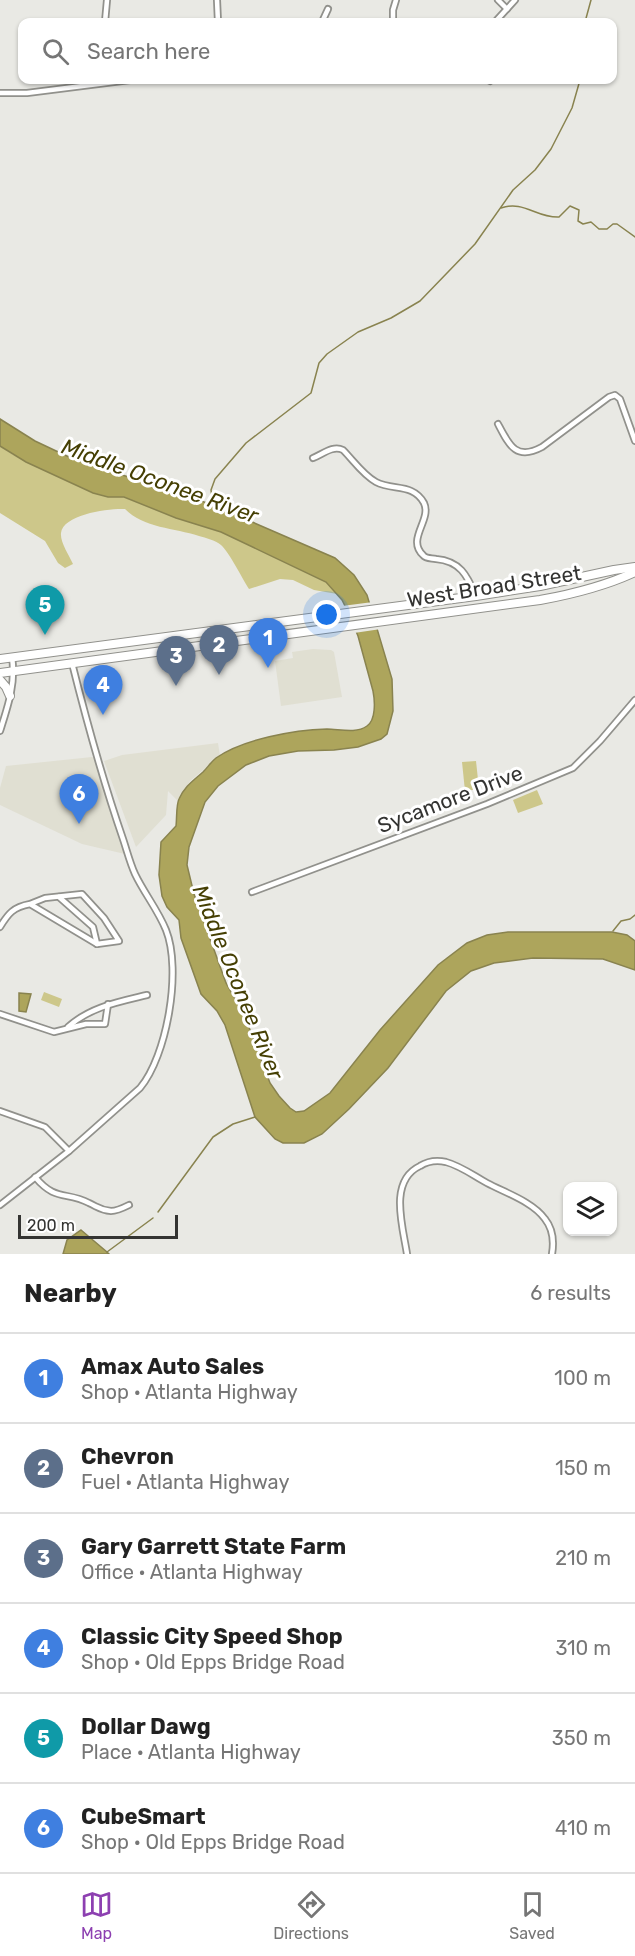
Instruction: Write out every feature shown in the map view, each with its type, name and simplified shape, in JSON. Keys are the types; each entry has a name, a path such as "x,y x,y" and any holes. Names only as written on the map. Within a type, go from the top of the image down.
{"main road":[{"name":"West Broad Street","path":"0,659 476,596 635,567"},
{"name":"West Broad Street","path":"0,673 528,602 578,592 635,572"},
{"path":"526,588 528,602"},
{"path":"0,680 10,696"}],"street":[{"path":"105,18 106,0"},
{"path":"217,0 218,18"},
{"path":"393,18 396,0"},
{"path":"498,0 507,9"},
{"path":"499,18 515,0"},
{"path":"324,18 328,9"},
{"path":"0,93 27,93 85,84"},
{"path":"498,424 507,442 516,450 532,451 542,447 609,397 615,395 620,399 635,441"},
{"path":"313,458 333,448 339,448 374,481 416,493 425,508 417,538 420,552 427,558 447,560 460,567 468,577 476,596"},
{"path":"0,731 10,696 14,670 12,657"},
{"path":"0,1205 122,1106 149,1078 168,1022 171,958 167,932 135,874 129,858 87,723 72,663"},
{"name":"Sycamore Drive","path":"252,892 487,804 573,768 635,700"},
{"path":"0,927 9,913 19,906 45,898 82,894 104,918 119,941 98,944 30,904"},
{"path":"58,896 93,927 98,944"},
{"path":"68,1027 80,1016 108,1004 147,995"},
{"path":"0,1014 54,1032 68,1027 105,1024 108,1004"},
{"path":"0,1111 45,1127 69,1150"},
{"path":"407,1254 401,1205 402,1185 417,1167 428,1162 439,1161 459,1168 540,1213 552,1232 552,1254"},
{"path":"35,1178 44,1188 55,1194 89,1203 98,1209 114,1211 129,1206"}],"shaded area":[{"path":"0,419 35,441 71,458 213,505 335,558 354,575 367,595 392,679 393,711 387,734 381,739 358,747 298,751 269,756 246,765 218,786 205,802 189,847 187,865 194,894 226,983 244,1014 270,1083 290,1108 296,1112 304,1111 330,1093 380,1030 438,965 467,943 487,935 508,932 612,932 627,935 635,941 635,970 603,959 533,958 494,963 471,971 446,991 388,1068 322,1134 304,1143 283,1143 275,1139 255,1117 225,1025 217,1011 201,994 181,938 179,920 167,907 162,896 159,875 161,842 176,826 178,802 184,791 214,760 227,751 254,741 284,734 327,729 358,730 370,723 374,710 374,695 358,636 342,600 326,582 221,532 176,518 124,497 108,497 93,493 26,462 0,446"},
{"path":"0,446 71,483 100,495 124,497 176,518 221,532 315,575 326,582 337,594 314,590 293,580 280,579 249,589 228,553 219,543 190,533 150,524 125,509 88,514 64,526 61,533 62,540 73,564 65,568 58,563 45,541 0,513"},
{"path":"313,649 334,652 342,697 281,706 275,661 293,658 292,652"},
{"path":"218,743 220,756 190,781 178,801 168,791 166,815 136,847 104,761 122,755"},
{"path":"92,757 96,759 125,854 82,844 0,805 0,788 6,766"},
{"path":"476,761 479,789 465,791 462,762"},
{"path":"537,790 543,804 518,813 513,800"},
{"path":"44,992 62,999 59,1007 41,1000"},
{"path":"19,993 31,994 26,1012 19,1011"},
{"path":"81,1230 109,1254 63,1254 67,1240"}],"pier":[{"path":"373,602 381,629 354,633 342,606"}],"waterway":[{"path":"586,18 591,0"},
{"name":"Middle Oconee River","path":"213,505 211,490 215,479 246,443 311,393 319,363 327,354 358,332 391,318 420,301 475,244 513,190 535,170 551,149 572,108 579,84"},
{"path":"501,208 517,206 543,215 559,217 570,206 579,210 578,221 583,224 591,222 599,229 607,229 617,224 635,237"},
{"path":"613,931 621,921 635,915"},
{"path":"158,1212 213,1137 233,1124 255,1117"},
{"path":"107,1252 153,1218"}],"place":[{"name":"Dollar Dawg","path":"45,635"},
{"name":"Amax Auto Sales","path":"268,668"},
{"name":"Chevron","path":"219,675"},
{"name":"Gary Garrett State Farm","path":"176,686"},
{"name":"Classic City Speed Shop","path":"103,715"},
{"name":"CubeSmart","path":"79,824"}]}
